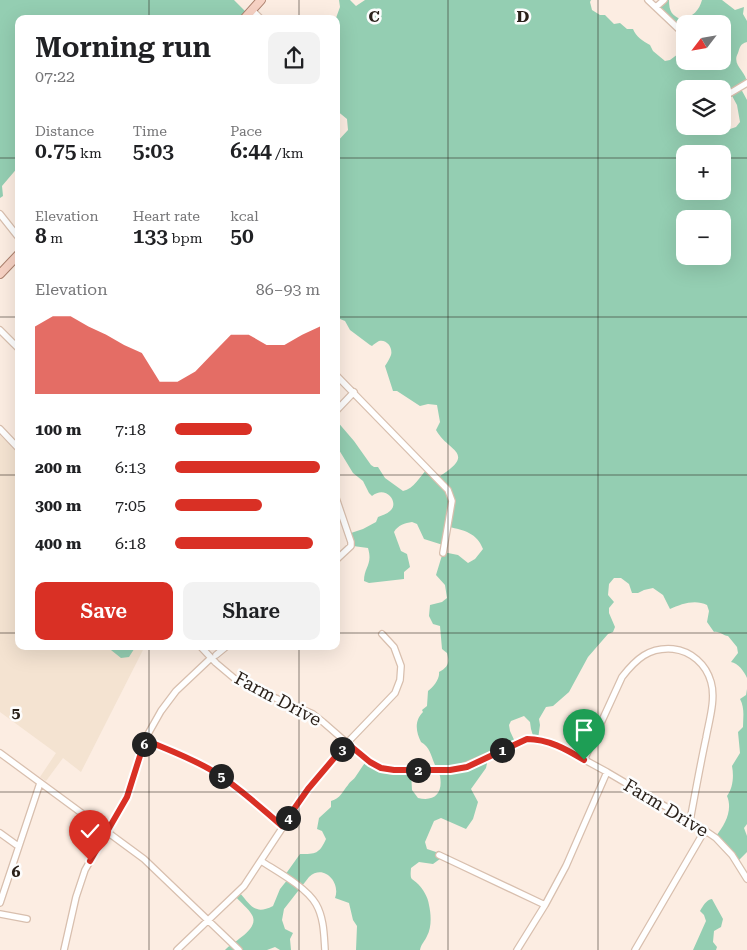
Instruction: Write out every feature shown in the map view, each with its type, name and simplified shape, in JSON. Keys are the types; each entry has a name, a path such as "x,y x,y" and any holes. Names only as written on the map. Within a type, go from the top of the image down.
{"main road":[{"path":"248,15 262,0"},
{"path":"0,274 15,258"}],"street":[{"path":"648,0 676,27"},
{"path":"656,7 664,0"},
{"path":"252,10 256,15"},
{"path":"731,93 747,83"},
{"path":"0,214 15,233"},
{"path":"0,330 15,345"},
{"path":"340,378 448,490 452,501 443,553"},
{"path":"340,407 354,392"},
{"path":"0,429 15,445"},
{"path":"340,509 351,538 351,546 340,556"},
{"path":"177,950 244,886 308,789 347,743 391,698 398,687 401,674 399,660 393,646 382,634"},
{"name":"Farm Drive","path":"205,650 229,674 247,686 312,714 374,765 394,770 458,769 527,739 550,742 607,772 705,830 732,854 747,879"},
{"path":"64,950 76,897 85,870 127,797 145,740 169,699 185,682 222,650"},
{"path":"584,760 622,677 630,667 638,659 654,650 684,651 696,659 704,668 712,684 712,706 690,821"},
{"path":"145,740 192,759 215,772 282,826"},
{"path":"0,752 144,859 239,950"},
{"path":"517,950 545,905 580,837 607,772"},
{"path":"0,903 40,783"},
{"path":"635,950 705,830"},
{"path":"0,833 18,846"},
{"path":"439,855 545,905"},
{"path":"261,860 305,891 316,904 322,923 325,950"},
{"path":"0,914 27,918"}],"shaded area":[{"path":"0,435 15,451 15,650 143,650 81,772 63,758 46,781 40,777 56,753 0,712"}],"green space":[{"path":"0,0 234,0 248,14 15,15 15,171 2,186 3,196 0,198"},
{"path":"339,0 350,0 356,6 365,0 591,0 592,10 600,15 605,15 614,24 620,23 627,29 633,29 638,37 650,45 653,51 665,61 676,56 676,70 731,70 731,15 692,15 702,0 722,0 735,10 744,7 743,14 747,21 747,42 741,46 736,61 745,76 747,84 741,89 747,100 747,678 736,664 731,662 738,653 737,647 728,636 714,632 707,622 709,611 707,605 693,602 670,609 663,595 653,588 632,593 629,584 621,578 614,578 609,584 608,595 614,602 609,608 609,613 615,627 613,632 608,634 588,657 569,692 553,706 546,707 539,719 538,739 534,739 530,722 524,716 511,721 509,725 510,731 516,744 488,759 486,768 471,789 478,802 473,819 466,829 441,818 434,821 425,842 427,849 444,856 433,864 419,862 411,868 412,878 425,893 431,921 430,929 420,950 356,950 357,926 353,920 349,903 335,898 336,886 330,877 320,872 309,877 284,909 282,920 285,929 293,933 290,939 291,950 280,950 275,947 267,950 225,950 249,930 254,920 251,913 236,897 240,893 254,908 262,910 273,906 280,889 288,879 285,875 300,854 316,852 324,844 326,839 322,831 317,829 319,818 331,807 331,801 341,794 368,759 378,766 411,771 412,790 418,798 429,799 439,791 440,775 428,749 421,742 417,727 418,719 423,712 422,710 427,706 428,691 437,680 439,672 448,662 447,653 442,649 440,626 433,624 429,616 430,605 442,602 447,598 445,585 436,575 443,552 458,555 468,563 475,559 483,549 474,536 465,531 449,527 443,545 424,539 417,524 407,523 400,526 394,532 401,551 407,554 410,567 404,572 404,579 369,583 364,581 369,562 368,548 353,546 351,533 376,522 378,517 386,514 393,508 393,504 390,496 386,493 377,493 372,496 363,481 353,473 340,452 340,425 371,465 378,467 385,478 403,491 414,485 428,468 440,476 457,462 458,457 456,452 436,430 440,422 437,405 428,404 420,406 397,391 393,391 385,366 391,355 389,345 385,341 378,341 372,346 350,330 345,321 340,319 340,139 348,130 347,119 340,113 340,15 337,15 340,7"},
{"path":"665,0 669,0 672,13 676,16 676,26 658,8"},
{"path":"111,650 133,650 129,657 121,658"},
{"path":"747,689 747,824 744,828 747,836 747,852 738,861 716,836 729,812 727,796 731,789 732,766 740,753 738,732 743,727 743,709 740,699 746,695"},
{"path":"712,899 723,919 721,927 714,931 713,942 717,947 716,950 693,950 706,921 700,911 706,902"}],"route":[{"path":"90,861 127,797 145,740 192,759 215,772 282,826 308,789 347,743 374,765 394,770 450,770 467,767 527,739 550,742 584,760"}]}
